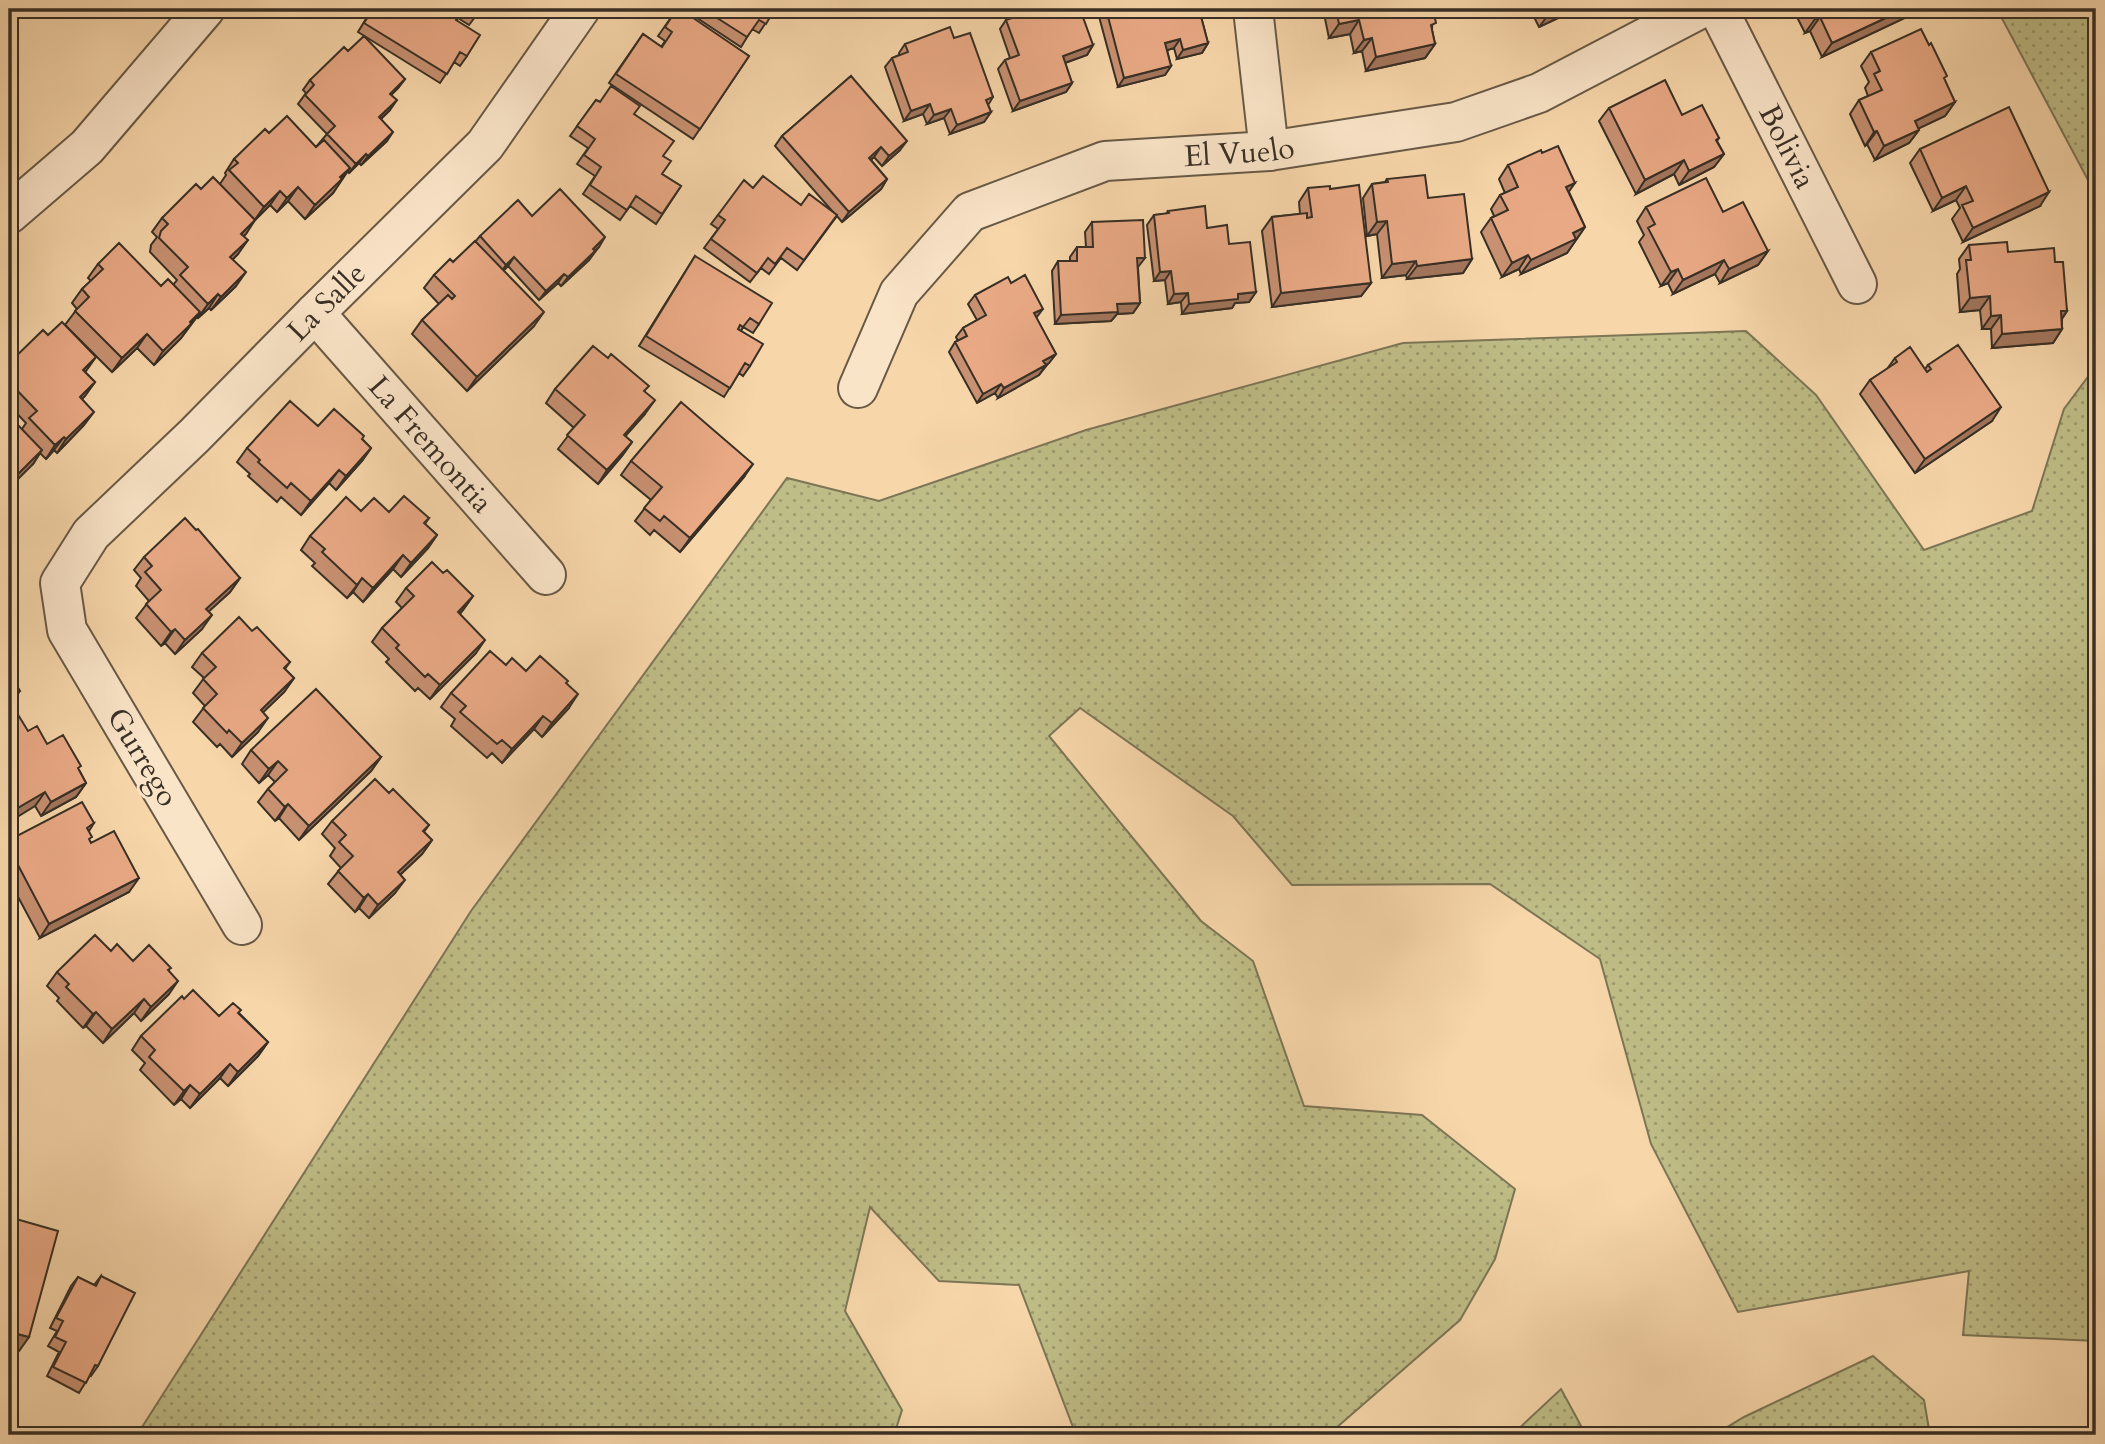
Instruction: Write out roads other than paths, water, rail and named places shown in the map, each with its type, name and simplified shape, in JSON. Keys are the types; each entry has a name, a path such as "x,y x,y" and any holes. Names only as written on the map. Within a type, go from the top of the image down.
{"street":[{"path":"9,214 87,147 205,9"},
{"name":"La Salle","path":"60,583 91,534 194,436 485,145 580,9"},
{"path":"1252,9 1269,151"},
{"name":"El Vuelo","path":"858,388 899,293 970,212 1105,161 1269,151 1456,122 1539,93 1700,9"},
{"name":"Bolivia","path":"1718,9 1857,284"},
{"name":"La Fremontia","path":"315,313 546,575"},
{"name":"Gurrego","path":"60,583 67,630 242,925"}]}
